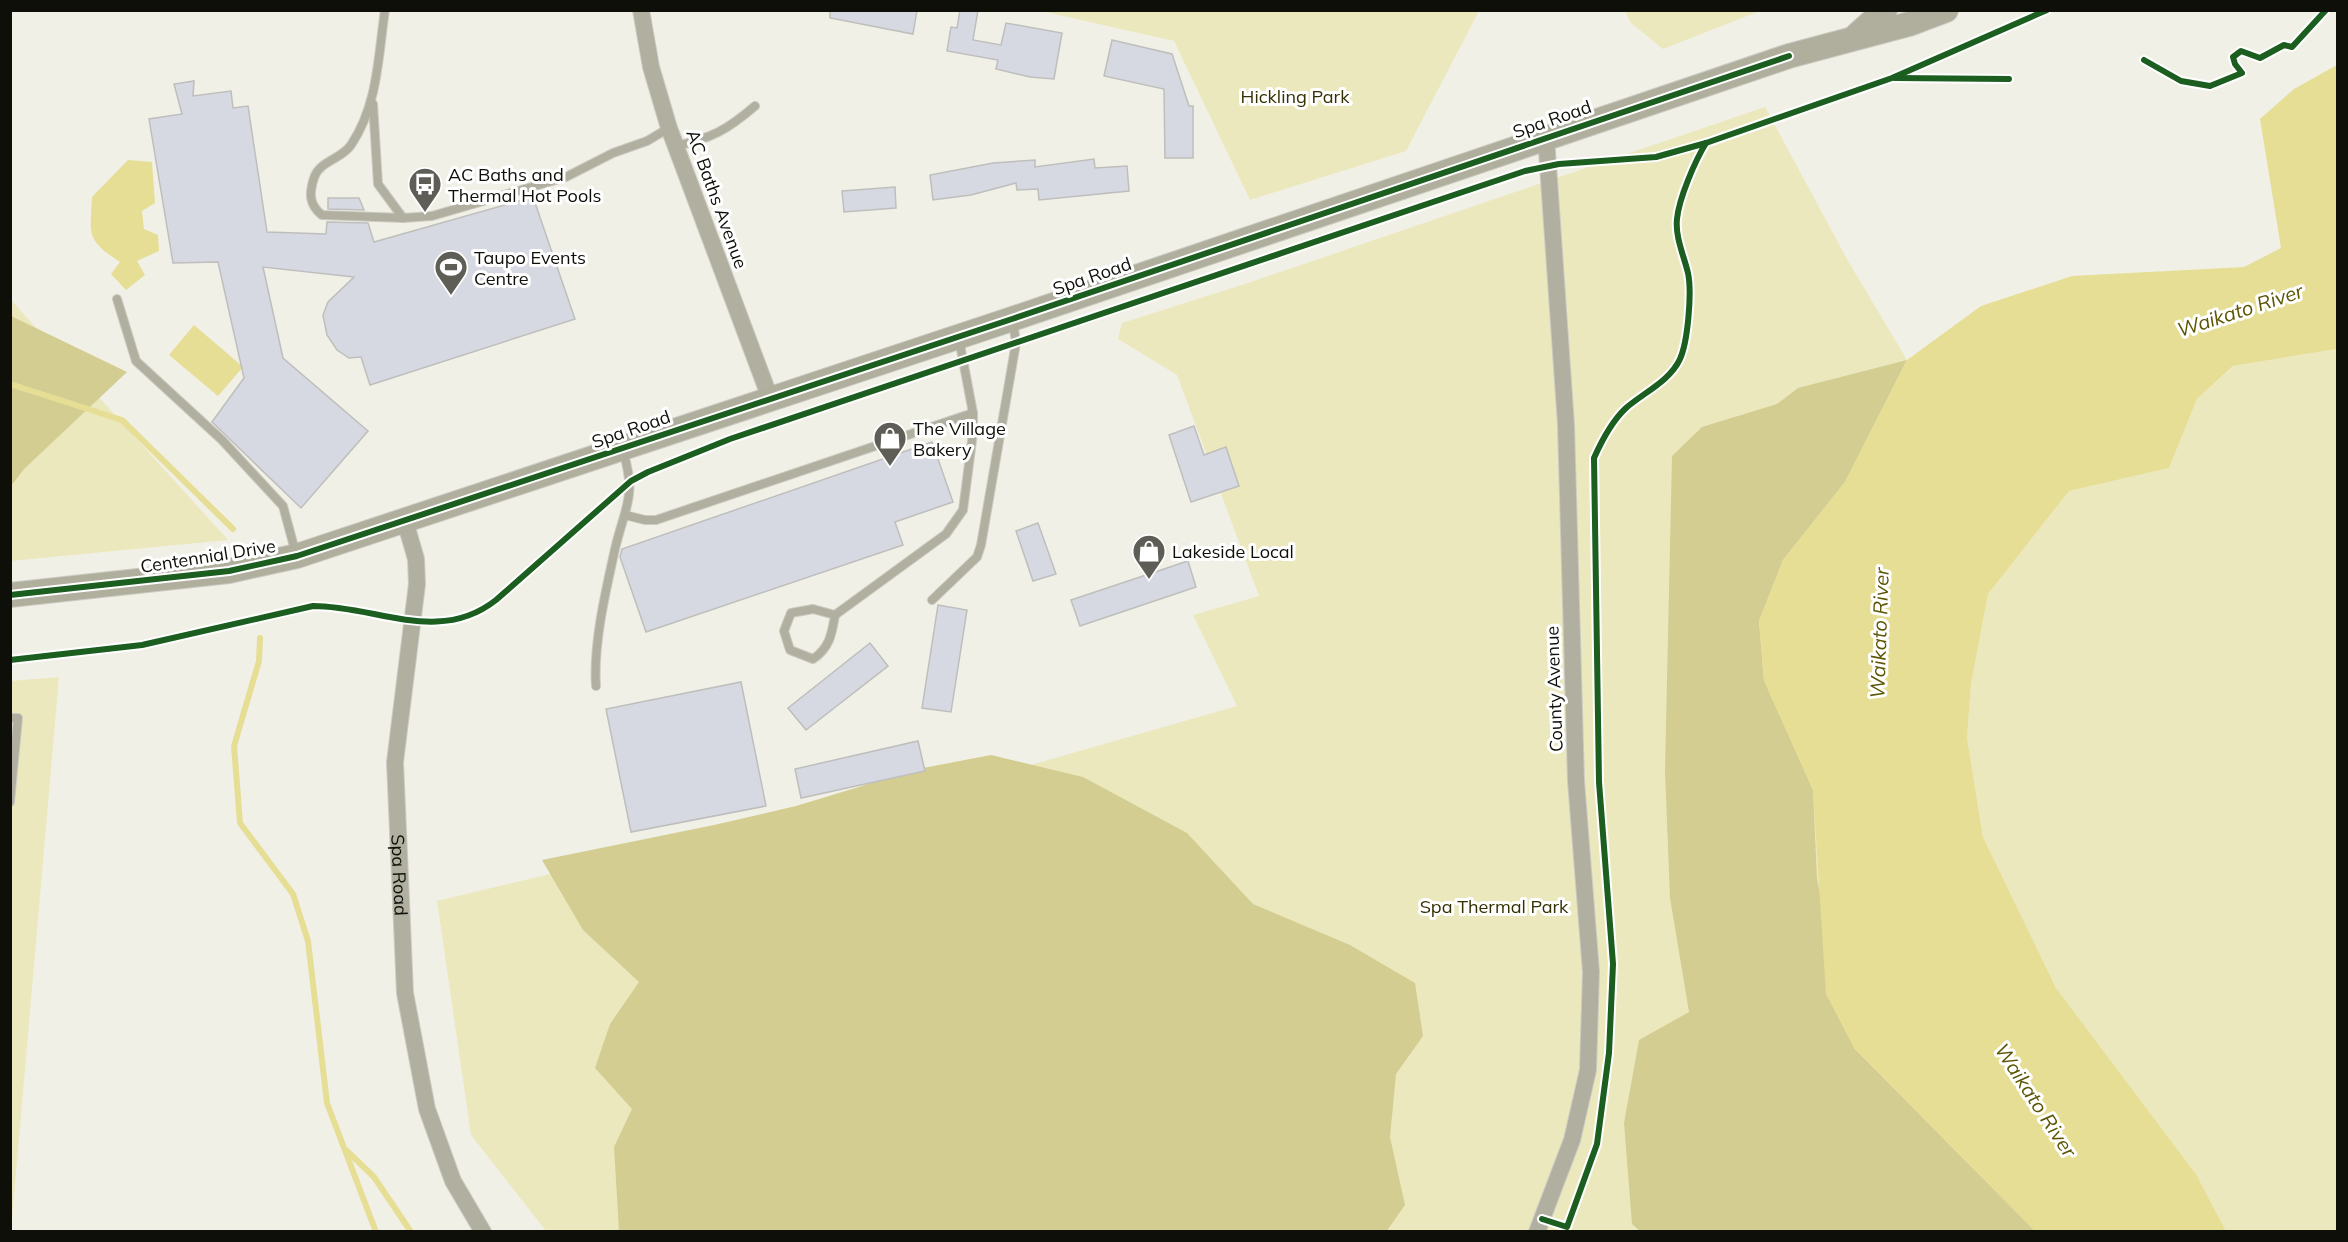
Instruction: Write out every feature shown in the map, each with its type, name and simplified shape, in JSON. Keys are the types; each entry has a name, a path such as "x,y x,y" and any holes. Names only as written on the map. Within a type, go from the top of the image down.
{"main road":[{"name":"Spa Road","path":"1852,38 1885,10"},
{"name":"Spa Road","path":"405,521 1012,319 1789,56 1909,24 1947,10"},
{"name":"Centennial Drive","path":"10,595 195,576 297,556 405,521"}],"street":[{"name":"AC Baths Avenue","path":"641,10 651,67 669,128 770,398"},
{"name":"County Avenue","path":"1538,1232 1572,1140 1588,1070 1591,972 1576,781 1566,425 1547,151 1542,138"},
{"name":"Spa Road","path":"405,521 416,559 417,585 395,762 405,993 427,1109 453,1181 483,1232"}],"lane":[{"path":"385,10 373,98 365,123 349,148 321,166 315,175 310,199 314,209 322,215 403,218 432,216 566,177 613,153 647,141 669,128"},
{"path":"373,98 378,183 403,218"},
{"path":"676,146 707,139 730,127 755,106"},
{"path":"117,300 136,360 222,440 283,506 297,556"},
{"path":"932,600 977,557 981,545 1016,343 1012,319"},
{"path":"835,615 813,609 791,613 784,631 790,650 813,659 824,652 832,636 835,615 946,534 963,510 974,433 973,412 959,335"},
{"path":"625,515 656,520 973,412"},
{"path":"596,686 597,655 616,548 631,481 622,448"},
{"path":"10,718 18,718 10,802"}],"green space":[{"path":"1625,10 1760,11 1663,49 1631,23"},
{"name":"Hickling Park","path":"1041,11 1479,11 1406,151 1250,200 1174,41"},
{"name":"Spa Thermal Park","path":"1765,107 1847,259 1907,360 1845,482 1854,1048 2035,1231 546,1231 471,1135 437,901 626,856 936,792 1237,706 1193,615 1259,596 1177,375 1118,339 1122,323 1248,283"},
{"path":"11,300 228,540 11,561"},
{"path":"2337,349 2337,1231 2226,1231 2196,1174 2056,988 1983,837 1967,738 1971,684 1988,594 2069,491 2169,468 2197,399 2234,366"},
{"path":"59,677 11,1231 11,681"}],"shaded area":[{"path":"11,316 127,372 24,469 11,486"},
{"path":"1907,360 1845,482 1783,560 1759,621 1764,680 1813,790 1817,879 1854,1048 2035,1231 1641,1232 1632,1224 1624,1123 1639,1040 1689,1012 1670,898 1665,771 1672,456 1702,427 1777,404 1798,388"},
{"path":"991,755 1083,777 1187,833 1253,904 1350,945 1415,983 1423,1036 1396,1074 1390,1137 1405,1205 1386,1232 619,1231 614,1147 632,1109 595,1068 610,1024 639,982 583,930 542,860 796,806 918,769"}],"water":[{"name":"Waikato River","path":"2337,65 2337,349 2233,366 2197,399 2169,468 2069,491 1988,594 1971,684 1967,738 1983,837 2056,988 2196,1174 2226,1231 2035,1231 1854,1048 1826,994 1813,790 1764,681 1759,621 1783,560 1845,482 1907,360 1981,306 2072,276 2244,267 2281,248 2260,119 2294,89"},
{"path":"128,160 152,162 155,203 142,211 144,229 158,235 159,251 137,261 145,275 126,290 111,274 120,262 96,242 92,235 91,220 92,197"},
{"path":"194,325 243,367 218,396 169,355"}],"building":[{"path":"830,10 917,10 913,34 830,18"},
{"path":"960,10 978,10 973,40 1001,45 1006,23 1062,33 1054,79 1030,77 996,69 998,60 947,51 951,27 957,28"},
{"path":"1112,40 1172,54 1189,106 1193,106 1193,158 1165,158 1164,89 1104,76"},
{"name":"Taupo Events Centre","path":"194,81 193,96 231,91 233,108 248,106 267,232 326,234 327,222 368,223 374,242 533,197 575,319 370,385 361,357 349,358 337,350 327,335 323,315 328,302 354,277 263,267 283,358 368,431 301,508 212,422 244,378 218,262 173,263 149,119 182,114 174,84"},
{"path":"1094,159 1095,168 1127,166 1129,191 1039,200 1038,189 1017,190 1016,183 971,195 933,200 930,175 993,163 1035,160 1035,167"},
{"path":"895,187 896,208 844,212 842,191"},
{"path":"328,198 359,198 364,210 328,209"},
{"path":"1194,426 1204,455 1226,447 1239,486 1191,502 1169,435"},
{"path":"932,442 953,502 895,522 903,545 646,632 620,557 622,549"},
{"path":"1038,523 1056,574 1033,581 1016,531"},
{"path":"1188,561 1196,587 1080,626 1071,600"},
{"path":"938,605 967,610 951,712 922,708"},
{"path":"870,643 888,666 806,730 788,708"},
{"path":"741,682 766,806 631,832 606,709"},
{"path":"918,741 925,771 801,798 795,769"}],"waterway":[{"path":"10,384 122,420 233,529"},
{"path":"260,638 259,661 234,746 240,823 293,894 308,941 327,1103 376,1232"},
{"path":"347,1151 374,1177 411,1232"}],"cycle path":[{"path":"10,660 142,645 313,606 430,622 452,620 474,613 496,600 631,481 730,439 1525,171 1559,164 1656,157 1706,143 1892,78 2047,10"},
{"path":"2144,60 2181,81 2210,86 2242,73 2233,57 2241,51 2260,58 2284,45 2292,47 2326,10"},
{"path":"10,595 229,571 297,556 1012,319 1789,56"},
{"path":"1895,78 2009,79"},
{"path":"1542,1219 1567,1227 1597,1144 1609,1053 1613,964 1599,782 1594,458 1616,419 1633,402 1670,374 1683,351 1690,292 1688,273 1677,233 1677,219 1688,180 1706,143"}],"place":[{"name":"AC Baths and Thermal Hot Pools","path":"425,213"},
{"name":"Taupo Events Centre","path":"451,296"},
{"name":"The Village Bakery","path":"890,467"},
{"name":"Lakeside Local","path":"1149,580"}]}
